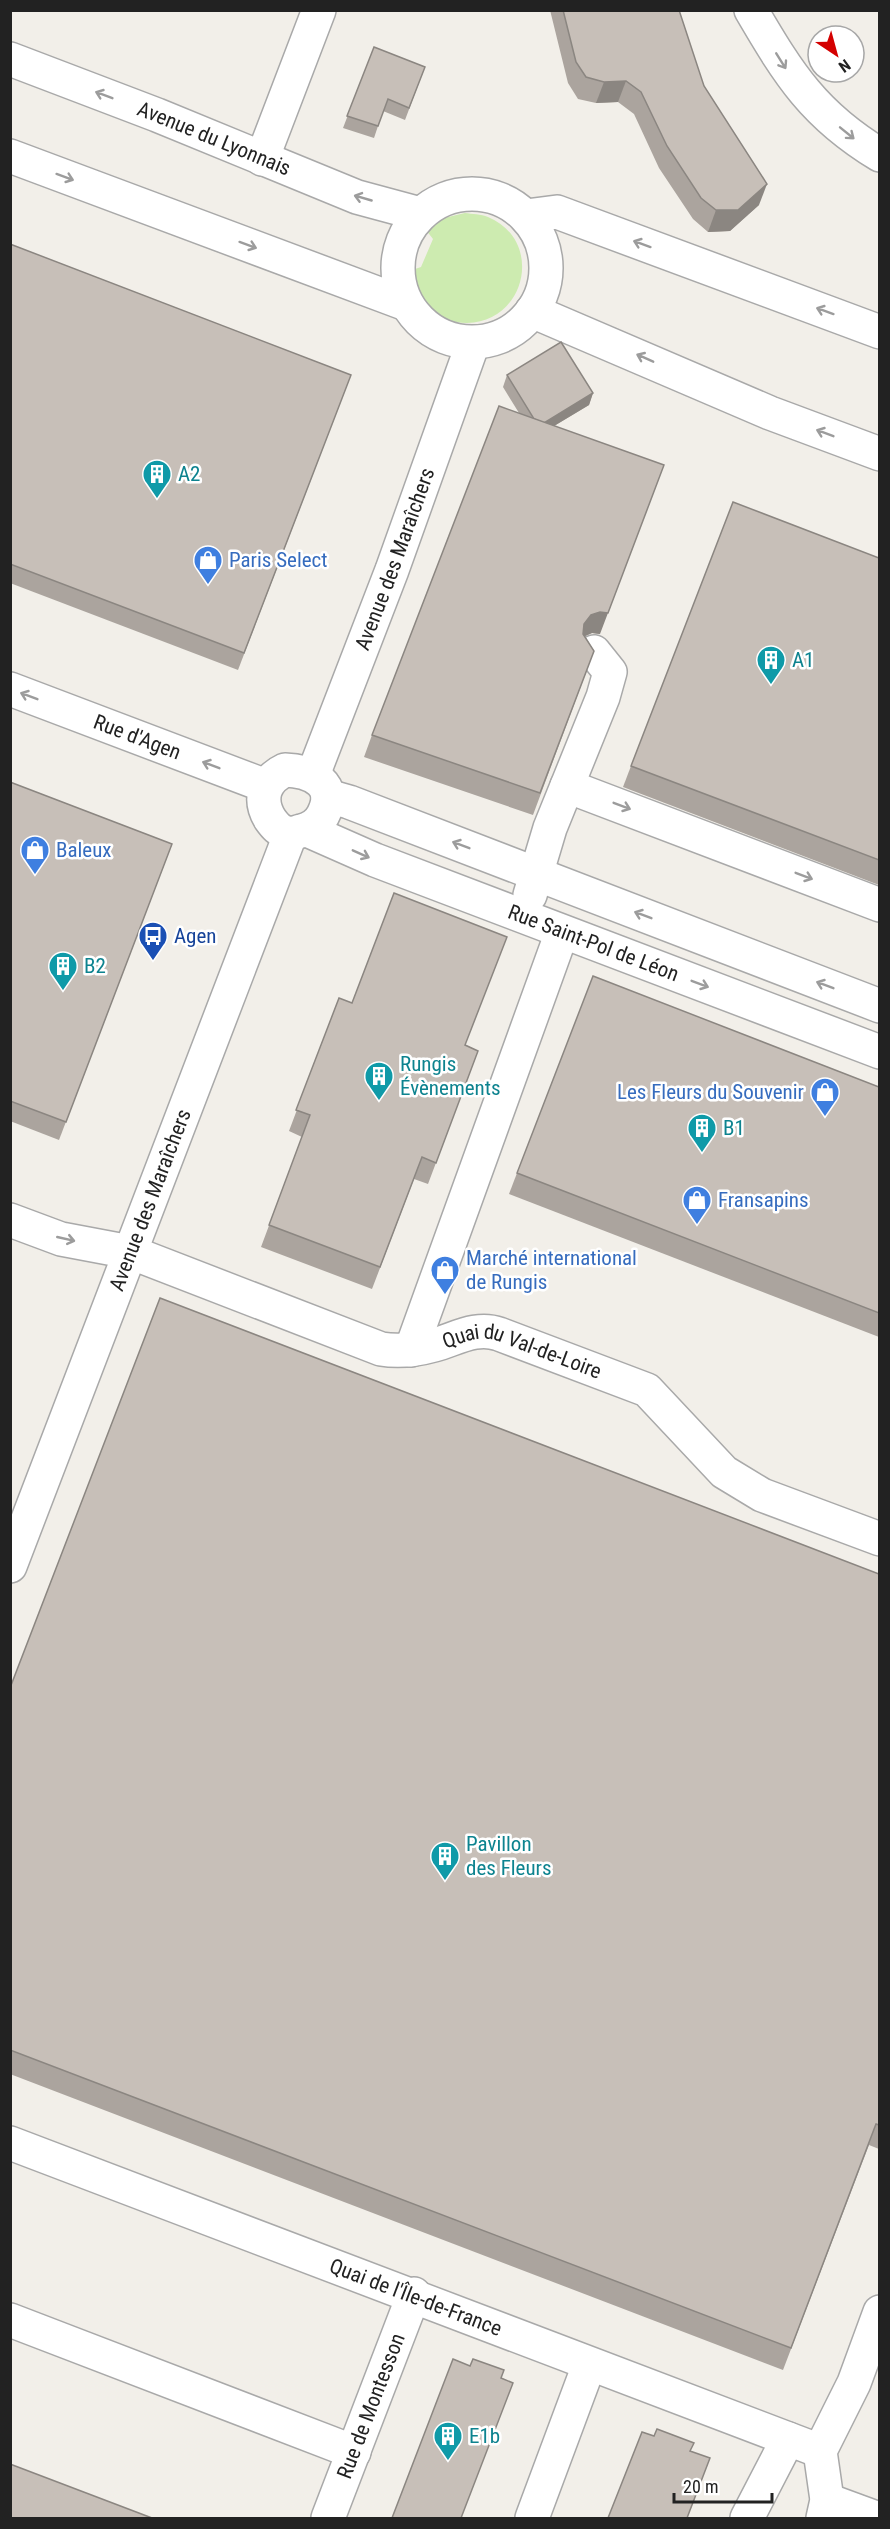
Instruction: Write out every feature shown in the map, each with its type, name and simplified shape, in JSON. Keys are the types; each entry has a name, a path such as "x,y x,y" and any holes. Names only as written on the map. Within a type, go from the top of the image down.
{"street":[{"path":"262,159 319,10"},
{"path":"751,10 784,66 817,108 879,155"},
{"name":"Avenue du Lyonnais","path":"10,59 158,115 357,197 420,214"},
{"path":"10,156 406,304"},
{"path":"474,193 493,196 511,204 526,216 538,233 545,252 546,272 542,293 532,311 518,327 499,337 473,343 454,341 438,335 420,322 406,304 399,286 397,267 400,247 408,229 420,214 436,202 454,195 474,193"},
{"path":"526,216 557,212 879,332"},
{"path":"532,311 770,412 879,454"},
{"name":"Avenue des Maraîchers","path":"320,786 473,343"},
{"path":"522,917 550,828 603,697 610,672 594,652"},
{"name":"Rue d'Agen","path":"10,689 266,786"},
{"path":"285,770 302,771 320,786 321,818 299,832 276,828 264,807 266,786 274,775 285,770"},
{"name":"Rue Saint-Pol de Léon","path":"320,786 349,802 879,1006"},
{"path":"567,786 879,905"},
{"name":"Avenue des Maraîchers","path":"10,1566 130,1252 299,832"},
{"name":"Rue Saint-Pol de Léon","path":"299,832 879,1052"},
{"path":"411,1350 562,932"},
{"name":"Quai du Val-de-Loire","path":"10,1220 60,1239 130,1252 381,1349 411,1350 475,1331 493,1332 647,1390 724,1472 762,1494 879,1539"},
{"name":"Quai de l'Île-de-France","path":"10,2143 414,2294 589,2365 820,2451"},
{"name":"Rue de Montesson","path":"328,2518 414,2294"},
{"path":"876,2518 825,2509 820,2451 867,2388 879,2313"},
{"path":"10,2320 354,2452"},
{"path":"532,2518 589,2365"},
{"path":"747,2518 788,2439"}],"green space":[{"path":"465,213 488,217 507,229 518,246 522,265 520,283 511,300 497,314 479,322 456,322 431,310 425,304 417,288 412,270 421,267 433,239 426,230 444,218"}],"building":[{"path":"563,10 679,10 704,86 767,184 738,210 716,210 701,198 667,146 641,92 626,81 604,82 586,77 576,62"},
{"path":"374,47 425,67 409,108 388,99 378,126 347,116"},
{"name":"A2","path":"10,244 351,375 244,653 10,564"},
{"path":"561,342 593,393 544,423 534,419 507,375"},
{"path":"499,406 664,465 608,613 600,612 591,615 584,624 583,634 594,651 540,793 372,735"},
{"name":"A1","path":"733,502 879,558 879,860 631,766"},
{"name":"B2","path":"10,782 172,844 66,1122 10,1101"},
{"name":"Rungis Évènements","path":"394,893 507,937 465,1045 478,1051 436,1163 422,1157 380,1267 269,1225 310,1115 296,1110 339,998 352,1003"},
{"name":"B1","path":"593,976 879,1087 879,1313 517,1173"},
{"name":"Pavillon des Fleurs","path":"160,1298 879,1574 879,2125 876,2124 791,2348 10,2050 10,1688"},
{"name":"E1b","path":"453,2359 470,2366 473,2359 504,2370 501,2378 513,2383 461,2518 392,2518"},
{"path":"657,2429 694,2443 690,2451 710,2458 687,2518 608,2518 642,2432 654,2436"},
{"path":"10,2464 152,2518 10,2518"}],"place":[{"name":"A2","path":"157,500"},
{"name":"Paris Select","path":"208,586"},
{"name":"A1","path":"771,686"},
{"name":"Baleux","path":"35,876"},
{"name":"Agen","path":"153,962"},
{"name":"B2","path":"63,992"},
{"name":"Rungis Évènements","path":"379,1102"},
{"name":"Les Fleurs du Souvenir","path":"825,1118"},
{"name":"B1","path":"702,1154"},
{"name":"Fransapins","path":"697,1226"},
{"name":"Marché international de Rungis","path":"445,1296"},
{"name":"Pavillon des Fleurs","path":"445,1882"},
{"name":"E1b","path":"448,2462"}]}
